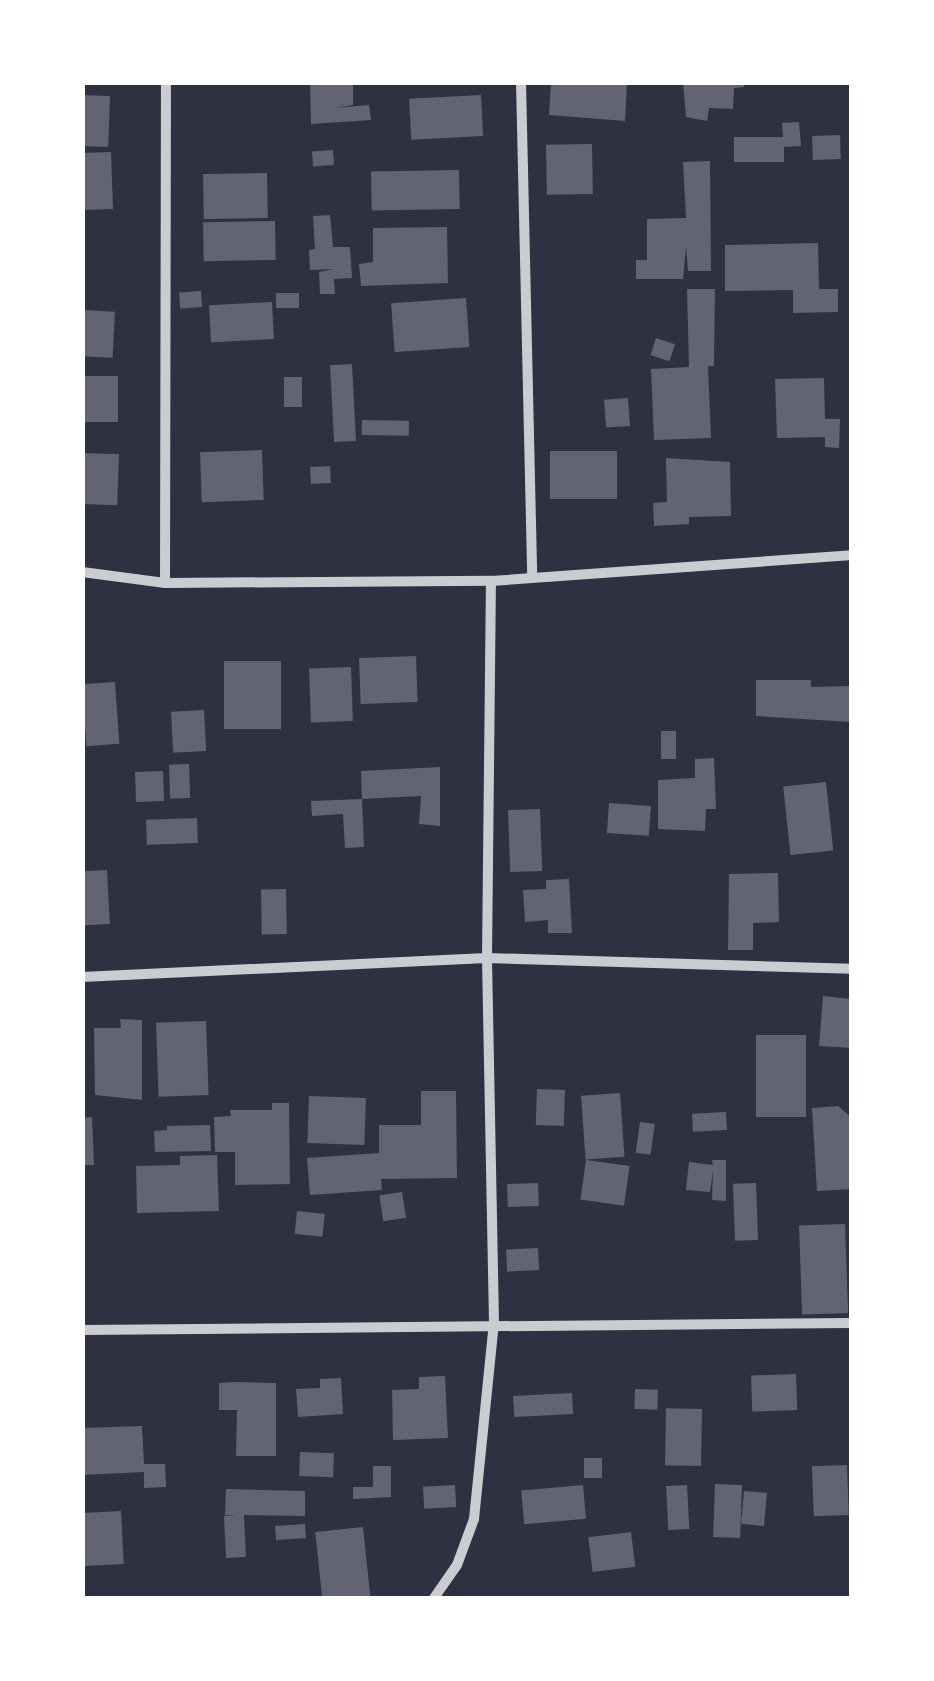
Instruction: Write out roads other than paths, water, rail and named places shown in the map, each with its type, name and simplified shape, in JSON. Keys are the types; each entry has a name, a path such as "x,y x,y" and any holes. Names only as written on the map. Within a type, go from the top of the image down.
{"street":[{"path":"165,583 166,82"},
{"path":"521,82 532,577"},
{"path":"82,572 165,583 491,581 852,555"},
{"path":"434,1598 457,1566 474,1519 494,1323 487,958 491,581"},
{"path":"82,977 487,958 852,969"},
{"path":"82,1330 852,1322"}]}
